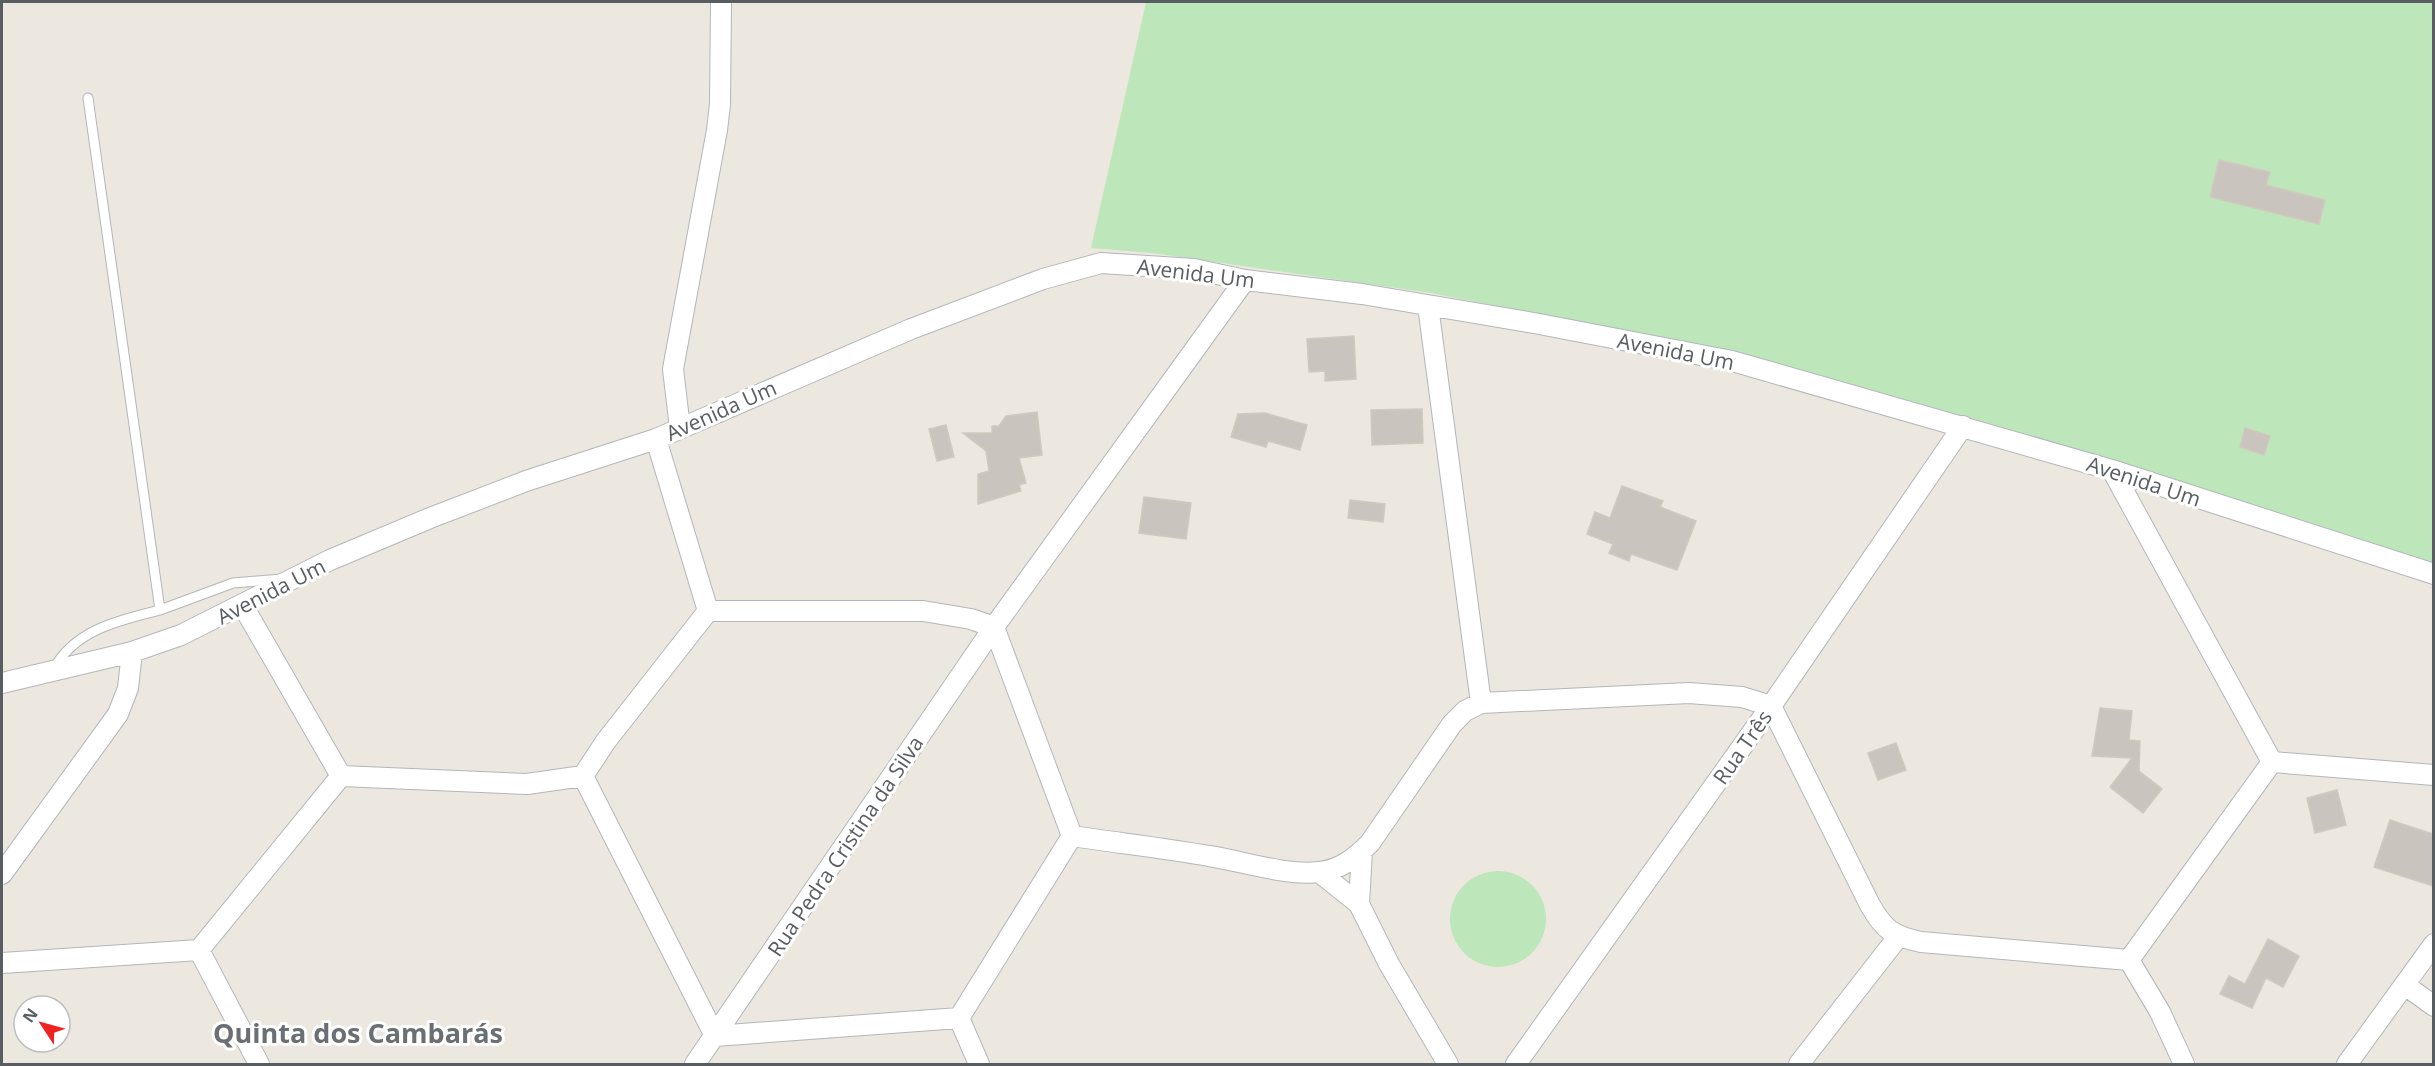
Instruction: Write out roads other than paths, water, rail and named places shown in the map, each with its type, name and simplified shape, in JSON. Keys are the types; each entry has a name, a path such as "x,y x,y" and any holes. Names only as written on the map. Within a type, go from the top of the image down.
{"street":[{"path":"680,428 672,369 717,130 720,104 721,2"},
{"name":"Avenida Um","path":"2,683 132,652 181,635 243,606 330,560 430,518 526,482 656,439 911,329 1042,279 1101,263 1194,269 1245,280 1362,294 1732,361 2112,470 2433,574"},
{"name":"Rua Pedra Cristina da Silva","path":"694,1065 994,627 1245,280"},
{"path":"1428,306 1480,703"},
{"name":"Rua Três","path":"1516,1065 1771,706 1963,426"},
{"path":"656,439 708,610"},
{"path":"2112,470 2272,762"},
{"path":"243,606 340,776"},
{"path":"708,610 923,611 971,619 994,627 1072,836"},
{"path":"340,776 527,784 582,776 606,741 708,610"},
{"path":"2,874 118,714 128,687 132,652"},
{"path":"1072,836 1300,872 1319,872 1338,868 1362,851 1393,812 1452,724 1465,711 1480,703 1689,693 1742,697 1771,706 1870,905 1883,926 1898,937 1922,942 2129,960"},
{"path":"2272,762 2433,775"},
{"path":"2129,960 2272,762"},
{"path":"2,963 199,950 340,776"},
{"path":"582,776 715,1036 959,1018"},
{"path":"959,1018 1072,836"},
{"path":"1359,904 1362,851"},
{"path":"1319,872 1359,904 1389,964 1448,1065"},
{"path":"1799,1065 1898,937"},
{"path":"2347,1065 2433,944"},
{"path":"199,950 259,1065"},
{"path":"2129,960 2160,1012 2184,1065"},
{"path":"2405,985 2433,1006"},
{"path":"959,1018 979,1065"}],"lane":[{"path":"88,98 160,610"},
{"path":"51,672 60,656 78,638 232,583 296,579"}],"district":[{"name":"Quinta dos Cambarás","path":"358,1032"}]}
